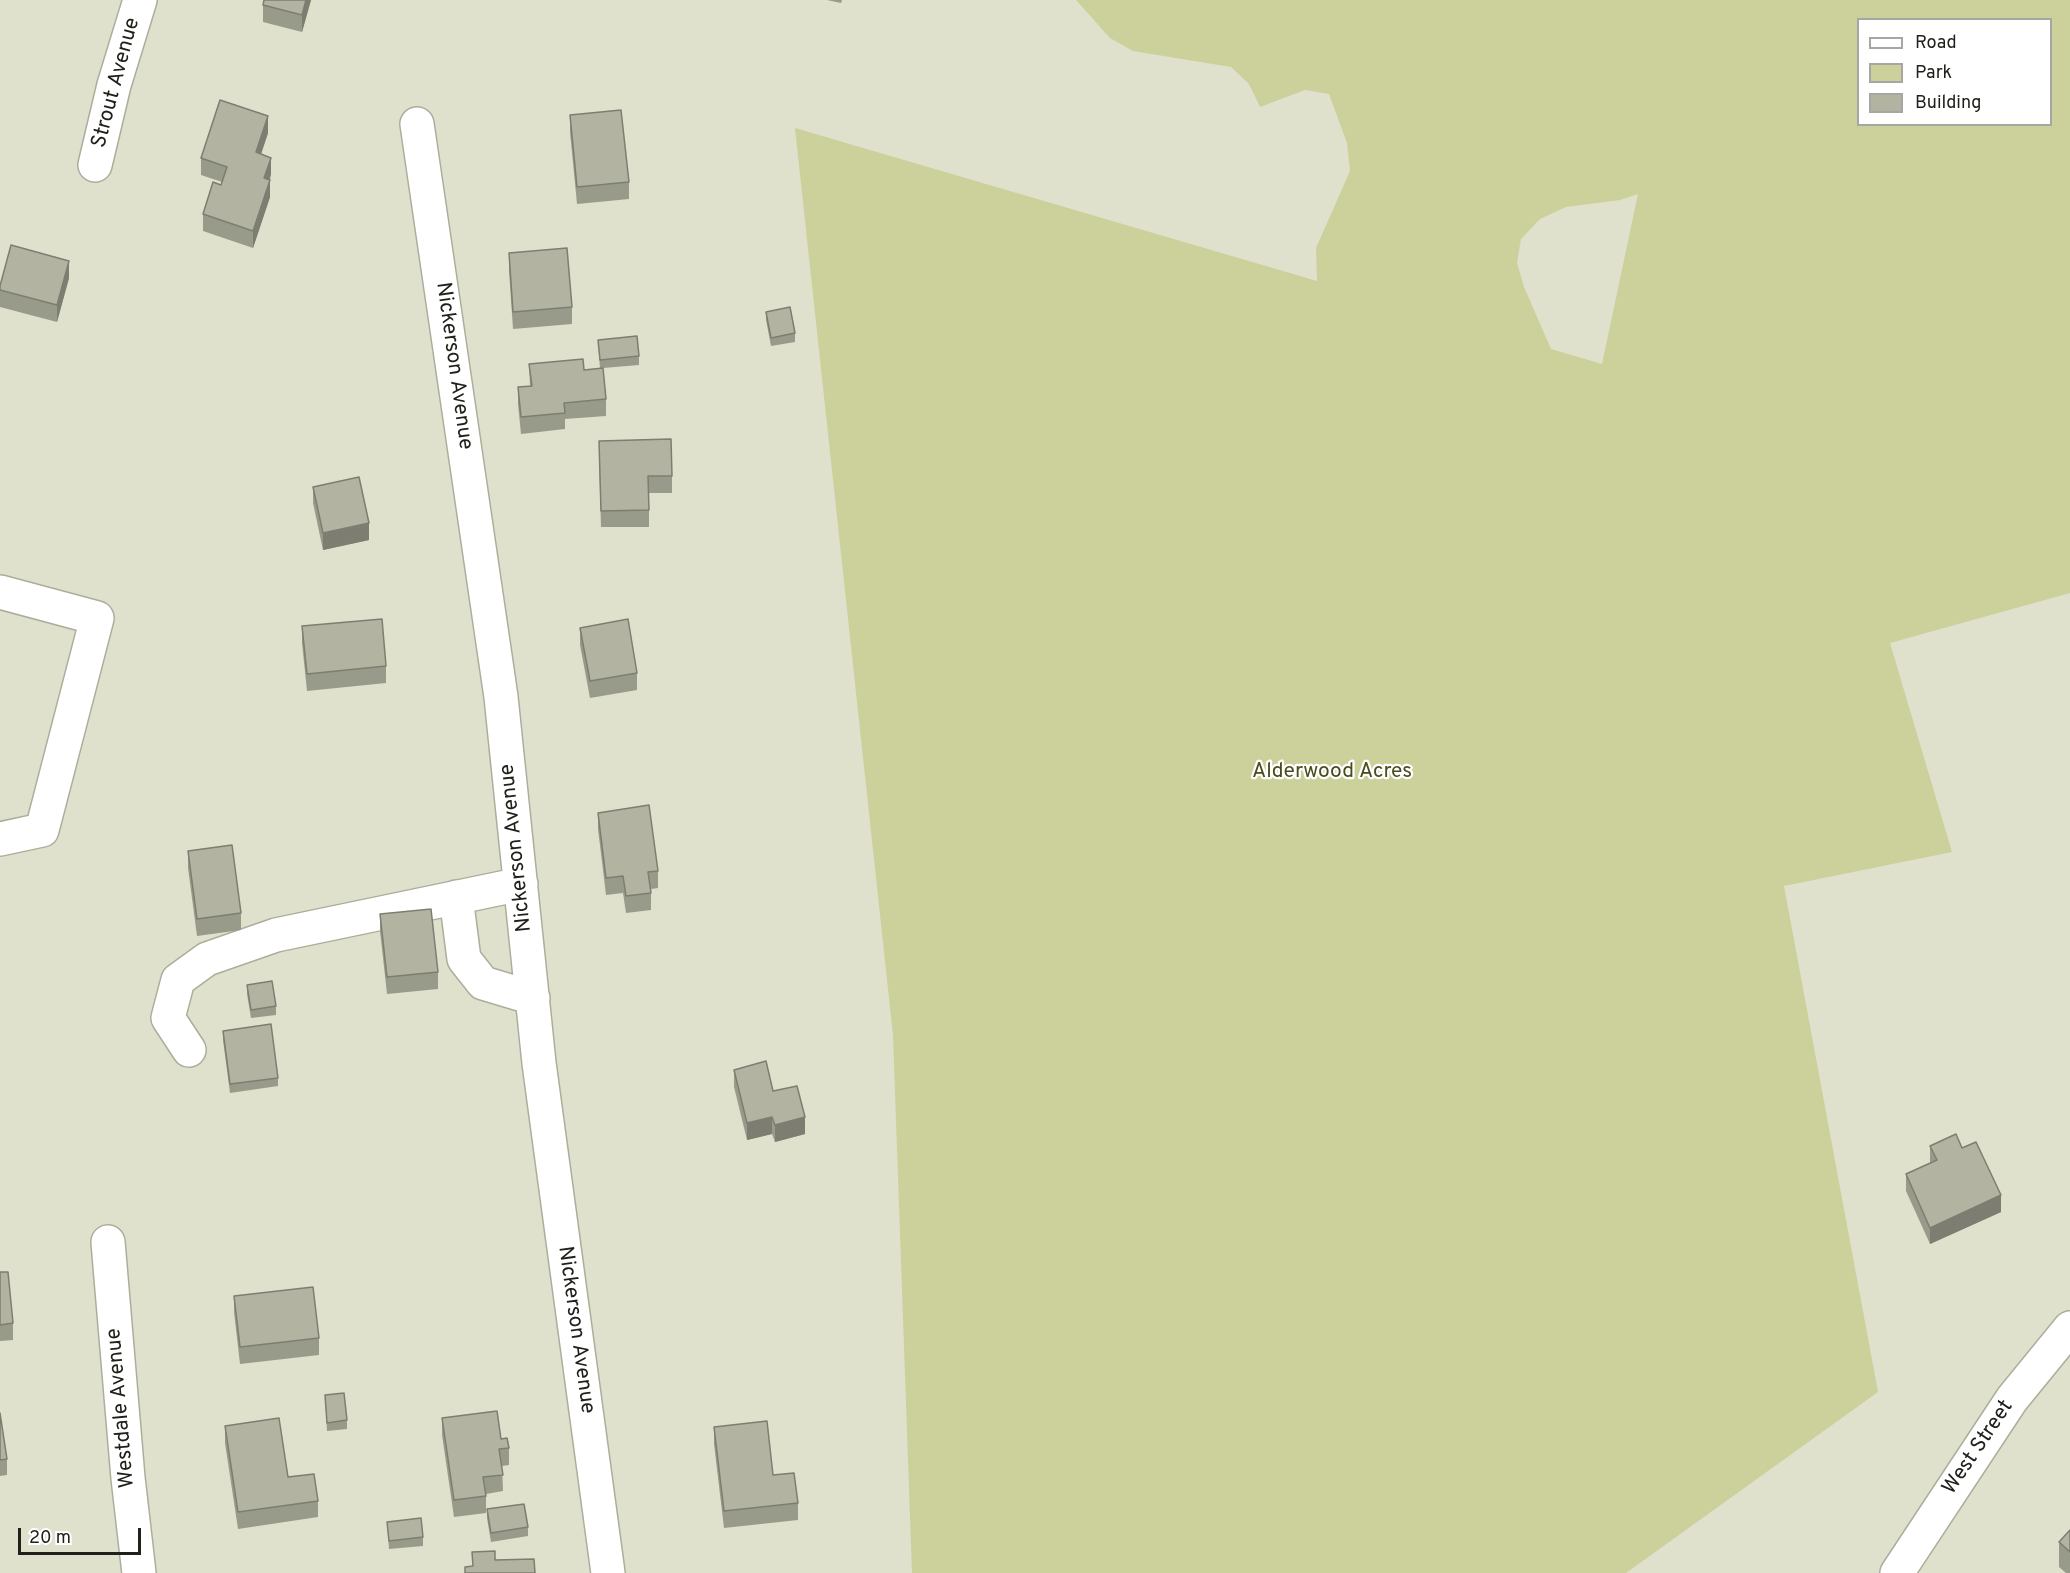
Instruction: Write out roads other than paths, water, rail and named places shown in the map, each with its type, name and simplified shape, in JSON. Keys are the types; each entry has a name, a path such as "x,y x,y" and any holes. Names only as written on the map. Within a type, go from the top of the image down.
{"street":[{"name":"Strout Avenue","path":"95,165 114,85 140,0"},
{"name":"Nickerson Avenue","path":"417,124 501,697 541,1075 608,1573"},
{"path":"0,592 97,618 42,830 0,838"},
{"path":"189,1050 168,1018 178,980 207,959 276,935 521,884"},
{"path":"456,897 464,959 483,983 533,998"},
{"name":"Westdale Avenue","path":"108,1242 128,1478 139,1573"},
{"name":"West Street","path":"1897,1573 2012,1399 2070,1328"}],"park label":[{"name":"Alderwood Acres","path":"1332,773"}]}
